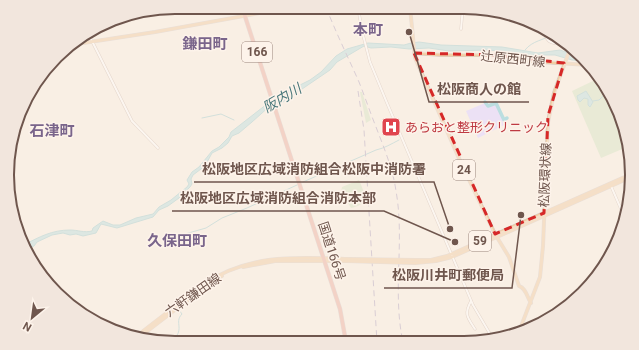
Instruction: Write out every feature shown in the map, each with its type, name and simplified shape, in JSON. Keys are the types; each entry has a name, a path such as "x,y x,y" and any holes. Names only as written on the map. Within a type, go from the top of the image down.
{"highway":[{"name":"国道166号","path":"245,16 340,309 345,336"}],"main road":[{"path":"83,43 146,34 256,14"},
{"name":"24","path":"411,14 414,52 442,122 496,235 509,258 519,286 523,287 531,303"},
{"name":"辻原西町線","path":"414,52 443,55 499,55 528,61 581,64"},
{"name":"松阪環状線","path":"522,325 540,277 543,246 548,116 554,93 569,53"},
{"name":"59","path":"544,214 625,179"},
{"name":"59","path":"324,260 436,261 625,179"},
{"name":"六軒鎌田線","path":"143,333 210,283 233,271 243,267 266,262 324,260"}],"street":[{"path":"359,14 372,67 471,301 490,334"},
{"path":"461,29 462,14"},
{"path":"546,37 554,44 558,44"},
{"path":"90,38 132,121 158,148"},
{"path":"611,186 621,210"},
{"path":"471,301 466,312 475,329"}],"highlighted area":[{"path":"414,53 494,55 564,63 548,116 544,213 495,234"}],"shaded area":[{"path":"485,103 487,107 495,103 504,125 478,138 466,111"}],"green space":[{"path":"594,80 613,113 620,133 623,149 601,158 572,91"},
{"path":"360,92 362,92 371,120 366,123"},
{"path":"359,180 364,198 361,204 351,208 341,192 342,187"}],"water":[{"name":"阪内川","path":"419,42 441,45 502,47 538,53 560,50 569,53 577,60 555,55 526,55 524,53 513,54 489,50 449,51 429,48 371,48 364,46 337,62 330,70 280,104 276,102 271,105 239,133 232,136 228,143 212,153 205,166 193,175 191,179 192,184 190,187 179,198 168,206 159,210 153,217 117,228 101,224 96,233 83,236 63,233 52,235 37,242 31,247 29,242 40,237 63,230 86,232 92,231 93,228 103,221 113,225 120,225 136,218 153,214 159,207 171,200 187,187 189,184 187,180 192,172 199,167 212,151 219,147 229,137 231,132 276,97 310,80 321,72 336,56 347,49 368,43 404,45"},
{"path":"586,91 593,102 590,107 588,105 588,99 584,98 580,102 577,96"}],"waterway":[{"path":"525,50 531,44 546,37"},
{"path":"593,101 599,100 603,96"},
{"path":"485,102 488,106 496,103 504,120 507,118"},
{"path":"202,118 221,114 234,120"},
{"path":"303,182 399,140"},
{"path":"168,242 178,236 206,228 222,218 297,185"},
{"path":"176,336 179,330 179,320 182,314 179,310"}],"railway":[{"path":"329,14 361,88 388,159 395,183 399,229 398,285 402,336"},
{"path":"358,91 364,130 377,336"}],"place":[{"name":"松阪商人の館","path":"409,32"},
{"name":"あらおと整形クリニック","path":"391,127"},
{"name":"松阪川井町郵便局","path":"521,215"},
{"name":"松阪地区広域消防組合松阪中消防署","path":"450,229"},
{"name":"松阪地区広域消防組合消防本部","path":"455,242"}],"district":[{"name":"本町","path":"368,30"},
{"name":"鎌田町","path":"205,44"},
{"name":"石津町","path":"52,131"},
{"name":"久保田町","path":"177,241"}]}
